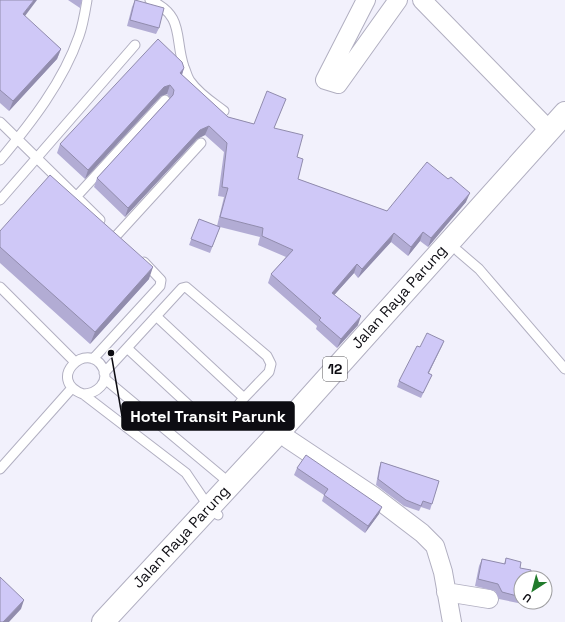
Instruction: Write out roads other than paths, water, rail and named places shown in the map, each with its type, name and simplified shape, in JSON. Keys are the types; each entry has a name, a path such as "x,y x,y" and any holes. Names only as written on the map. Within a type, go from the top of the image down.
{"highway":[{"name":"Jalan Raya Parung","path":"103,622 213,511 458,251 557,131 565,113"},
{"name":"Jalan Raya Parung","path":"284,435 557,131"},
{"name":"Jalan Raya Parung","path":"121,622 213,511"}],"street":[{"path":"366,0 326,80 338,84 398,0"},
{"path":"422,0 557,131"},
{"path":"284,435 372,495 422,533 435,546 443,572 452,622"},
{"path":"446,592 489,599"}],"lane":[{"path":"0,160 17,140 54,86 70,59 80,35 87,0"},
{"path":"150,0 166,9 176,24 178,47 189,80 201,93 224,111"},
{"path":"0,200 135,45"},
{"path":"76,197 165,100"},
{"path":"0,122 114,234 201,143"},
{"path":"458,251 478,269 565,369"},
{"path":"93,359 161,283 159,276 139,257"},
{"path":"0,287 75,362"},
{"path":"104,376 127,348 156,316 182,288 186,287 267,356 272,364 269,372 220,424 214,425 208,423 127,348"},
{"path":"156,316 244,398"},
{"path":"83,394 90,394 97,391 102,386 104,376 102,367 93,359 86,358 75,362 70,367 68,374 72,388 83,394 186,473 213,511"},
{"path":"104,376 235,487"},
{"path":"0,469 72,388"}],"place":[{"name":"Hotel Transit Parunk","path":"111,353"}]}
